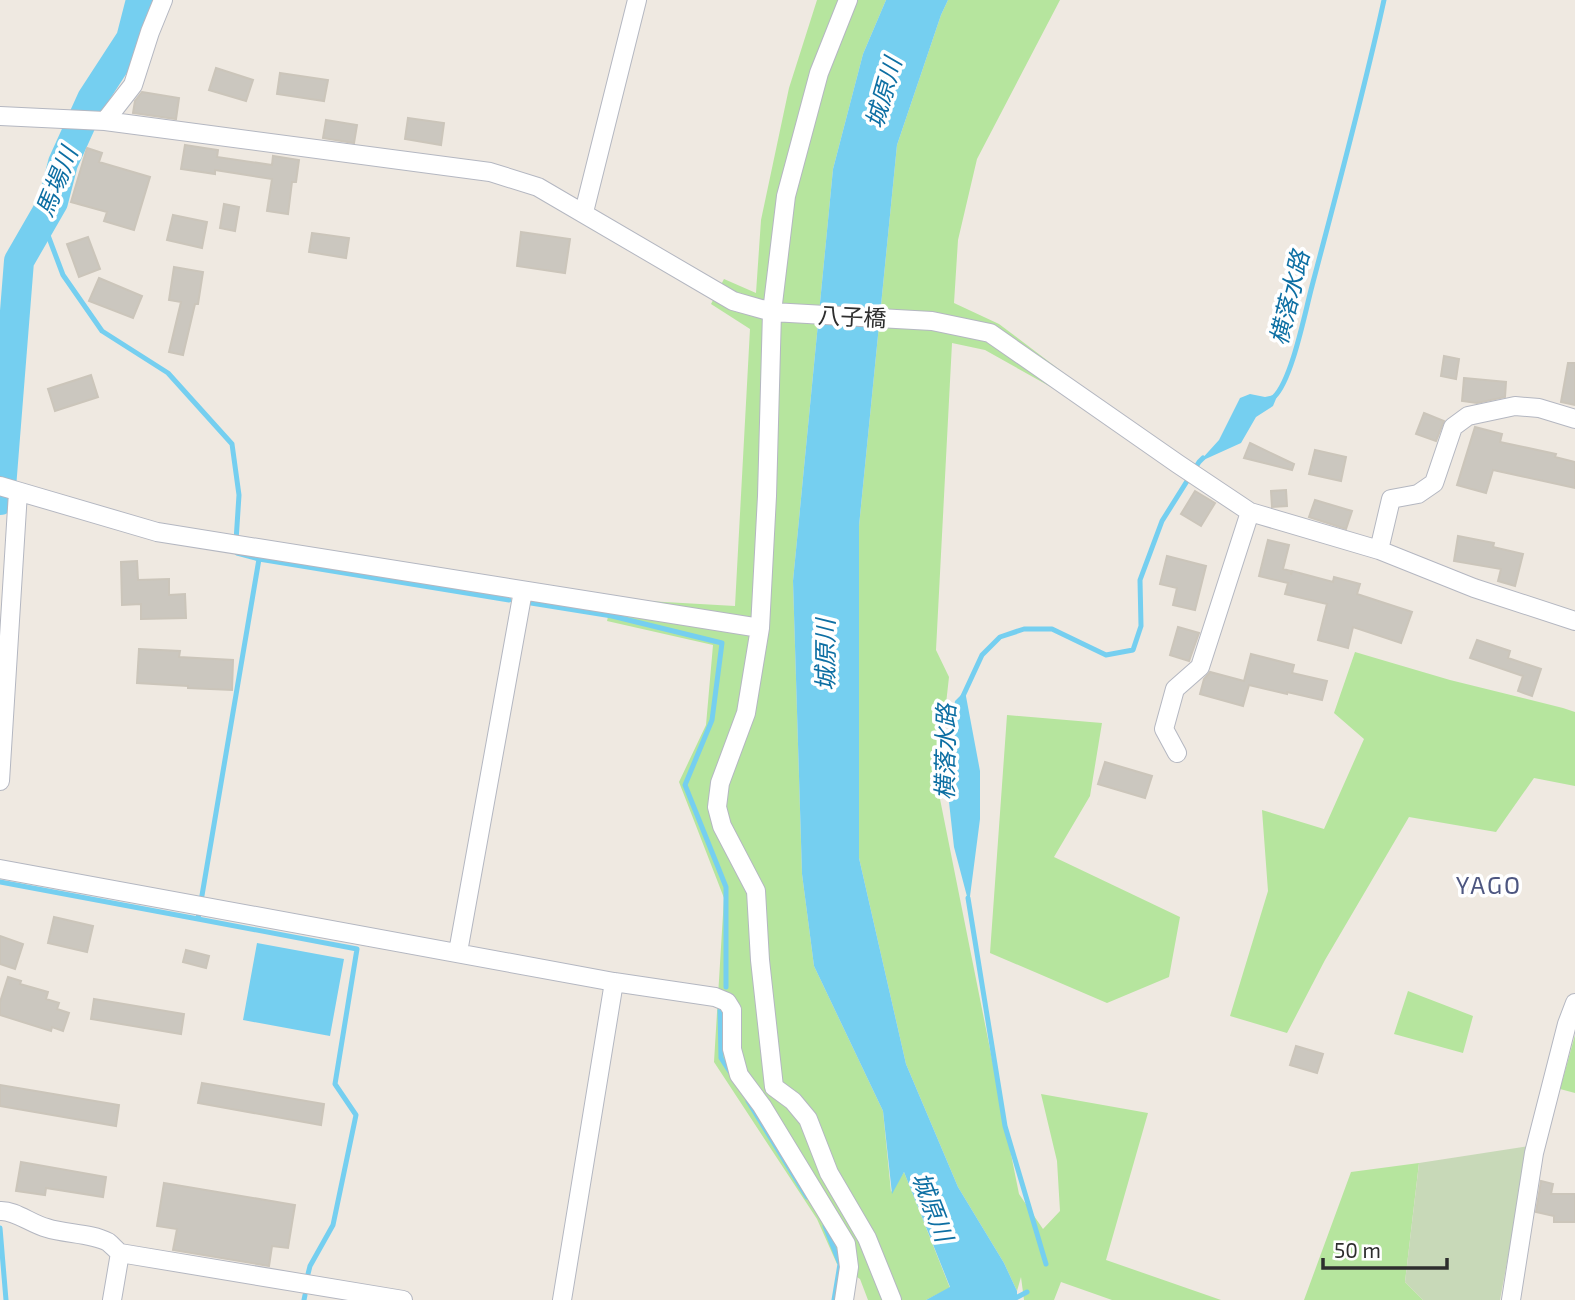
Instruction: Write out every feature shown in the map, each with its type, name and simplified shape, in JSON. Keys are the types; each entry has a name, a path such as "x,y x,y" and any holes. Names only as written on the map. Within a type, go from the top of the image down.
{"street":[{"path":"105,121 133,85 163,0"},
{"path":"584,212 637,0"},
{"path":"762,1106 774,1087 755,891 722,826 717,807 720,783 746,713 760,628 768,483 772,312 786,196 819,73 848,0"},
{"name":"八子橋","path":"0,116 105,121 490,172 538,187 733,301 772,312 932,321 990,333 1250,512 1379,550 1474,589 1575,621"},
{"path":"1379,550 1391,499 1418,494 1434,483 1453,427 1468,416 1515,406 1539,408 1575,419"},
{"path":"0,486 157,532 760,628"},
{"path":"0,781 18,492"},
{"path":"1177,753 1164,729 1175,689 1200,667 1250,512"},
{"path":"458,952 523,591"},
{"path":"0,869 614,982 715,997 727,1002 732,1010 732,1049 739,1074 762,1106 846,1244 849,1267 844,1300"},
{"path":"562,1300 614,982"},
{"path":"1511,1300 1534,1153 1567,1024 1575,1003"},
{"path":"774,1087 793,1101 808,1119 829,1173 867,1238 892,1300"},
{"path":"2,1210 11,1211 26,1221 46,1228 108,1242 120,1253 403,1300"},
{"path":"111,1300 120,1253"}],"green space":[{"path":"817,0 886,0 863,54 833,169 793,581 802,874 814,966 883,1111 891,1192 904,1172 950,1288 926,1300 868,1300 860,1279 837,1264 817,1219 714,1062 724,898 679,782 706,725 713,645 607,621 612,599 735,606 750,329 711,304 724,279 756,293 761,220 789,88"},
{"path":"948,0 1060,0 977,159 958,240 954,303 999,324 1077,383 1067,396 985,350 952,343 936,650 949,677 937,784 1019,1194 1043,1229 1060,1211 1057,1161 1041,1094 1148,1113 1106,1260 1221,1300 1112,1300 1061,1282 1054,1300 1024,1300 1021,1277 1017,1291 1004,1263 958,1187 906,1064 859,858 859,526 897,145"},
{"path":"1355,652 1575,712 1575,786 1534,778 1496,832 1409,817 1325,960 1287,1033 1230,1016 1268,891 1262,810 1324,829 1364,739 1334,713"},
{"path":"1007,715 1102,723 1090,796 1054,857 1180,917 1169,977 1107,1003 990,953"},
{"path":"1408,991 1473,1016 1463,1053 1394,1034"},
{"path":"1575,1035 1575,1093 1560,1089"},
{"path":"1529,1146 1500,1300 1423,1300 1405,1282 1419,1163"},
{"path":"1419,1163 1405,1282 1423,1300 1304,1300 1351,1172"}],"water":[{"name":"城原川","path":"886,0 948,0 897,145 859,526 859,858 906,1064 958,1187 1004,1263 1017,1291 1017,1300 926,1300 950,1287 904,1172 892,1194 883,1111 814,966 802,874 793,581 833,169 863,54"},
{"path":"1250,394 1265,397 1278,394 1273,406 1256,417 1241,443 1199,462 1219,440 1240,398"},
{"path":"965,691 980,771 980,819 969,904 954,847 946,775 955,701"},
{"path":"257,943 344,959 330,1036 243,1020"}],"building":[{"path":"216,68 253,80 246,101 209,90"},
{"path":"280,73 328,80 324,101 277,94"},
{"path":"142,92 179,98 176,119 133,113 135,101"},
{"path":"408,118 444,123 441,145 405,139"},
{"path":"326,120 357,125 354,143 323,138"},
{"path":"185,145 218,150 217,157 272,165 273,156 299,160 296,182 292,182 288,214 267,211 272,179 215,170 215,174 181,169"},
{"path":"87,148 102,153 99,162 150,177 134,230 104,221 107,212 71,202"},
{"path":"224,204 239,207 235,231 220,228"},
{"path":"173,215 207,222 202,248 167,240"},
{"path":"521,232 570,239 565,273 517,266"},
{"path":"312,233 349,238 346,258 309,252"},
{"path":"88,237 100,269 79,277 67,244"},
{"path":"174,267 203,272 198,304 195,304 183,355 169,352 181,302 169,300"},
{"path":"99,278 142,296 133,318 89,301"},
{"path":"1444,356 1459,359 1456,379 1441,376"},
{"path":"1568,363 1575,363 1575,405 1561,402"},
{"path":"91,375 98,397 55,411 48,389"},
{"path":"1464,378 1506,382 1505,397 1477,403 1462,401"},
{"path":"1424,413 1444,421 1436,441 1416,434"},
{"path":"1475,427 1502,434 1500,442 1556,454 1555,457 1575,462 1575,488 1493,470 1486,493 1457,485"},
{"path":"1250,443 1294,464 1292,470 1244,458"},
{"path":"1315,450 1346,457 1341,481 1309,474"},
{"path":"1286,490 1287,506 1272,507 1271,491"},
{"path":"1195,491 1215,503 1201,526 1181,514"},
{"path":"1315,500 1352,511 1346,529 1309,517"},
{"path":"1458,536 1494,543 1493,547 1523,554 1515,586 1498,581 1501,569 1454,561"},
{"path":"1268,540 1289,545 1283,569 1291,571 1291,575 1292,571 1333,582 1334,577 1360,584 1357,594 1412,612 1401,643 1353,627 1348,648 1318,640 1327,604 1285,594 1288,583 1259,576"},
{"path":"1167,556 1206,566 1195,610 1173,605 1177,588 1160,584"},
{"path":"137,561 138,580 169,579 169,595 185,594 186,618 141,619 141,604 122,605 121,562"},
{"path":"1178,627 1199,633 1189,661 1170,655"},
{"path":"1477,640 1510,651 1508,658 1541,669 1532,696 1518,691 1523,676 1470,658"},
{"path":"139,649 180,651 179,657 233,660 232,690 137,683"},
{"path":"1251,654 1294,665 1292,673 1327,681 1322,700 1249,685 1243,706 1200,694 1204,679 1210,672 1244,681"},
{"path":"1105,762 1152,776 1145,798 1098,784"},
{"path":"54,917 93,926 87,952 48,943"},
{"path":"0,936 23,944 15,969 0,964"},
{"path":"186,950 209,956 206,968 183,962"},
{"path":"8,977 21,981 20,984 48,992 46,999 59,1003 57,1009 69,1013 63,1031 52,1027 51,1031 0,1015 0,1002"},
{"path":"94,999 184,1014 181,1034 91,1019"},
{"path":"1296,1046 1323,1054 1317,1073 1290,1065"},
{"path":"202,1083 324,1104 321,1125 198,1103"},
{"path":"0,1085 119,1105 116,1126 0,1106"},
{"path":"21,1162 106,1177 103,1197 46,1188 45,1195 16,1191"},
{"path":"1541,1181 1553,1184 1551,1194 1575,1194 1575,1222 1554,1222 1554,1216 1536,1212"},
{"path":"164,1183 295,1205 288,1248 272,1246 269,1266 173,1250 177,1229 157,1226"}],"waterway":[{"name":"馬場川","path":"0,500 19,261 53,202 63,163 92,99 131,39 141,0"},
{"name":"横落水路","path":"1274,397 1287,376 1297,345 1359,108 1384,0"},
{"path":"53,202 46,230 63,275 102,331 168,373 232,444 239,495 236,541"},
{"name":"横落水路","path":"963,696 982,655 1000,637 1024,629 1052,629 1106,655 1133,650 1141,626 1140,580 1162,521 1203,458"},
{"path":"237,553 259,559 198,919 357,949 335,1084 356,1115 333,1225 308,1274"},
{"path":"259,559 509,600"},
{"path":"531,603 612,616 722,643 712,720 685,785 726,887 726,987"},
{"path":"0,882 198,919"},
{"name":"横落水路","path":"968,898 1005,1126 1046,1264"},
{"path":"720,1010 721,1058 732,1075"},
{"path":"748,1101 807,1197"},
{"path":"825,1226 840,1264 834,1300"},
{"path":"0,1228 6,1300"},
{"path":"1012,1300 1027,1292"},
{"path":"304,1300 305,1295"}],"district":[{"name":"YAGO","path":"1489,886"}]}
